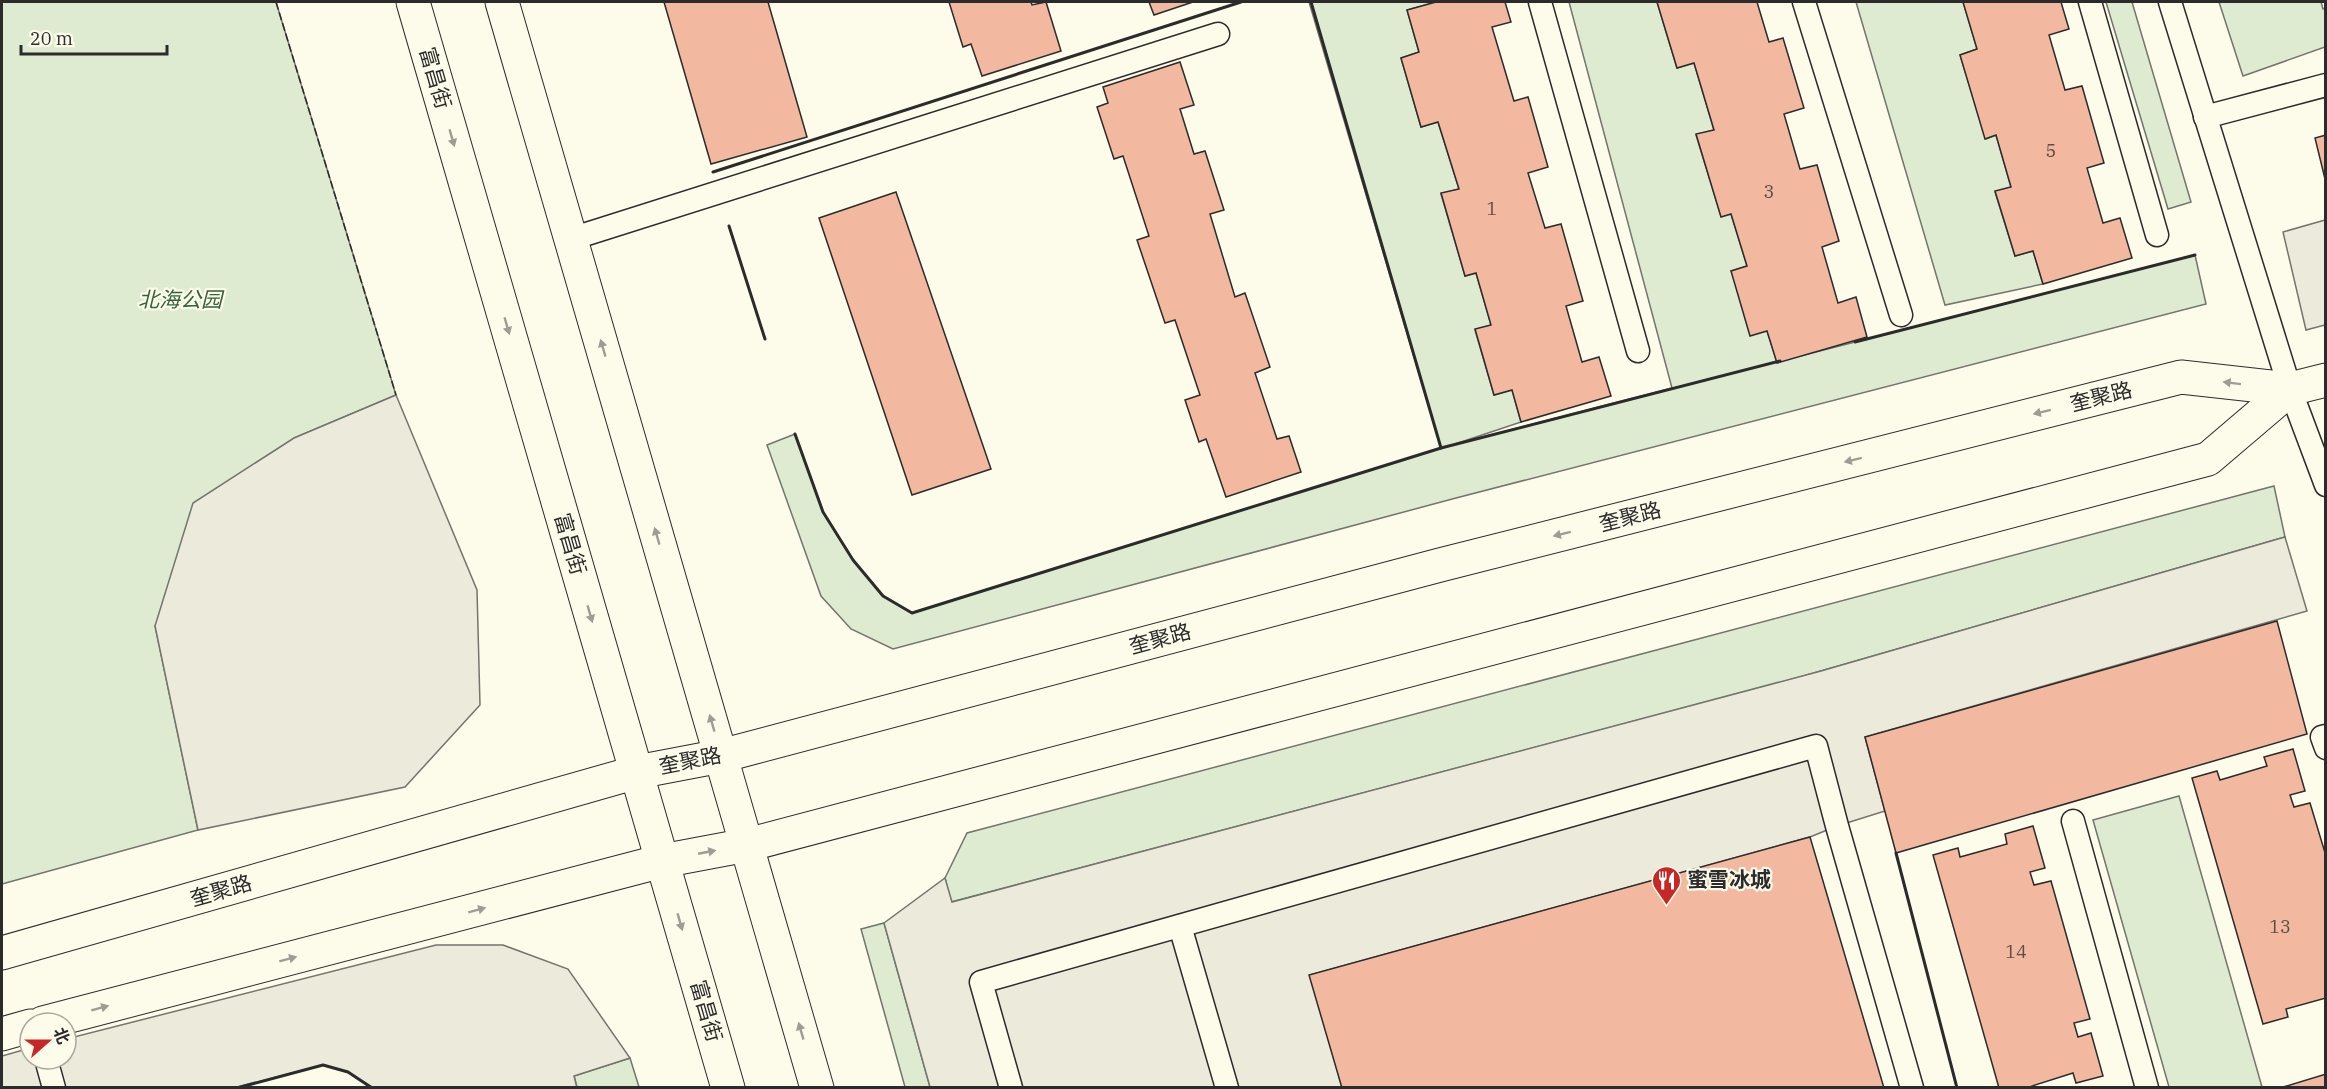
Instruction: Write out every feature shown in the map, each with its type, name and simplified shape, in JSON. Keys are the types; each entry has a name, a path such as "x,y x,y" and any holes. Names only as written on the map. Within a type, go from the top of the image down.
{"street":[{"name":"富昌街","path":"413,2 728,1088"},
{"path":"502,2 817,1088"},
{"name":"奎聚路","path":"2,953 636,772 721,756 1440,565 2181,377 2290,389 2325,380"},
{"path":"78,1014 662,861 747,845 2208,459 2290,389"},
{"path":"2,1034 18,1029"}],"lane":[{"path":"1540,2 1638,351"},
{"path":"1804,2 1901,315"},
{"path":"2090,2 2157,235"},
{"path":"2170,2 2290,389 2325,485"},
{"path":"571,239 1218,34"},
{"path":"2205,117 2325,85"},
{"path":"2325,736 2322,737 2325,748"},
{"path":"1011,1088 981,982 1816,746 1912,1088"},
{"path":"2073,821 2147,1088"},
{"path":"1180,926 1227,1088"},
{"path":"49,1071 54,1088"}],"green space":[{"name":"北海公园","path":"2,2 276,2 396,395 294,438 155,626 198,830 2,884"},
{"path":"1309,2 1436,2 1407,10 1419,52 1401,58 1421,127 1438,122 1459,189 1441,194 1465,276 1476,273 1491,325 1475,330 1494,395 1512,390 1521,422 1455,444 1672,388 1569,2 1657,2 1677,68 1694,63 1714,130 1696,135 1721,216 1731,214 1747,266 1731,271 1767,331 1777,362 2195,255 2206,304 1456,498 893,649 851,629 821,596 767,445 795,434 823,512 853,560 883,596 912,613 1441,448"},
{"path":"1856,2 1963,2 1977,49 1960,55 1986,139 1996,135 2011,187 1995,192 2015,256 2033,251 2043,284 1945,305"},
{"path":"2106,2 2132,2 2191,202 2168,209"},
{"path":"2219,2 2321,2 2323,9 2325,8 2325,47 2243,76"},
{"path":"2274,486 2285,537 1793,679 951,902 945,878 967,833"},
{"path":"2179,796 2262,1087 2169,1087 2093,820"},
{"path":"884,923 930,1087 905,1087 861,929"},
{"path":"630,1058 639,1087 577,1087 574,1076"}],"shaded area":[{"path":"2325,220 2325,325 2306,330 2283,232"},
{"path":"396,395 477,590 480,705 405,787 198,830 155,626 193,503 294,438"},
{"path":"2285,537 2307,611 1865,737 1885,811 1810,837 1310,975 1342,1087 930,1087 884,923 945,878 952,902 1821,671"},
{"path":"436,945 503,945 568,969 630,1058 574,1076 577,1088 372,1087 348,1072 323,1065 237,1087 2,1088 2,1056 18,1051 18,1071 78,1071 78,1036"}],"building":[{"path":"664,2 768,2 807,137 711,164"},
{"path":"949,2 1031,2 1032,5 1046,2 1061,51 982,76 971,44 963,47"},
{"path":"1149,2 1193,2 1154,15"},
{"path":"1436,2 1505,2 1511,22 1492,27 1514,101 1528,97 1548,167 1528,173 1545,228 1561,224 1583,301 1566,306 1582,362 1599,357 1611,396 1521,422 1512,390 1494,395 1475,329 1491,325 1476,273 1465,276 1441,193 1459,189 1438,122 1421,127 1401,58 1419,52 1407,10"},
{"path":"1657,2 1757,2 1769,42 1783,38 1804,108 1784,114 1800,169 1817,165 1839,241 1822,247 1838,303 1856,297 1867,337 1777,363 1767,331 1750,336 1731,271 1747,266 1731,214 1721,217 1696,134 1714,130 1694,63 1677,68"},
{"path":"1963,2 2061,2 2069,29 2049,35 2065,90 2082,86 2104,163 2087,168 2103,223 2120,218 2132,258 2043,284 2033,251 2015,256 1995,191 2011,187 1996,135 1985,139 1960,55 1977,49"},
{"path":"1180,62 1194,105 1180,109 1194,154 1205,151 1224,210 1210,214 1235,297 1245,293 1270,367 1255,373 1277,439 1289,436 1301,472 1226,497 1206,439 1199,442 1185,400 1200,395 1175,320 1165,323 1137,240 1149,236 1123,156 1114,159 1097,107 1108,103 1103,87"},
{"path":"2326,135 2326,183 2315,138"},
{"path":"896,192 991,469 912,495 819,218"},
{"path":"2277,621 2307,734 1896,853 1865,737"},
{"path":"2293,749 2305,791 2290,795 2294,807 2310,803 2326,856 2326,998 2286,1009 2288,1017 2263,1024 2192,778 2217,771 2220,780 2267,766 2264,757"},
{"path":"2033,826 2045,868 2030,872 2034,885 2051,881 2090,1019 2074,1023 2078,1037 2091,1033 2103,1076 2076,1083 2073,1073 2026,1088 1999,1088 1933,855 1958,848 1960,857 2007,844 2005,834"},
{"path":"1810,837 1884,1088 1342,1088 1309,975"},
{"path":"2326,1074 2326,1088 2280,1088"}],"fence":[{"path":"276,2 396,395"}],"wall":[{"path":"713,172 1241,2"},
{"path":"1311,2 1441,448"},
{"path":"729,226 765,339"},
{"path":"1855,342 2195,255"},
{"path":"795,434 823,512 853,560 883,596 912,613 1441,448 1780,361"},
{"path":"1896,853 1957,1088"},
{"path":"237,1088 323,1065 348,1072 372,1088"}],"place":[{"name":"蜜雪冰城","path":"1666,906"}]}
